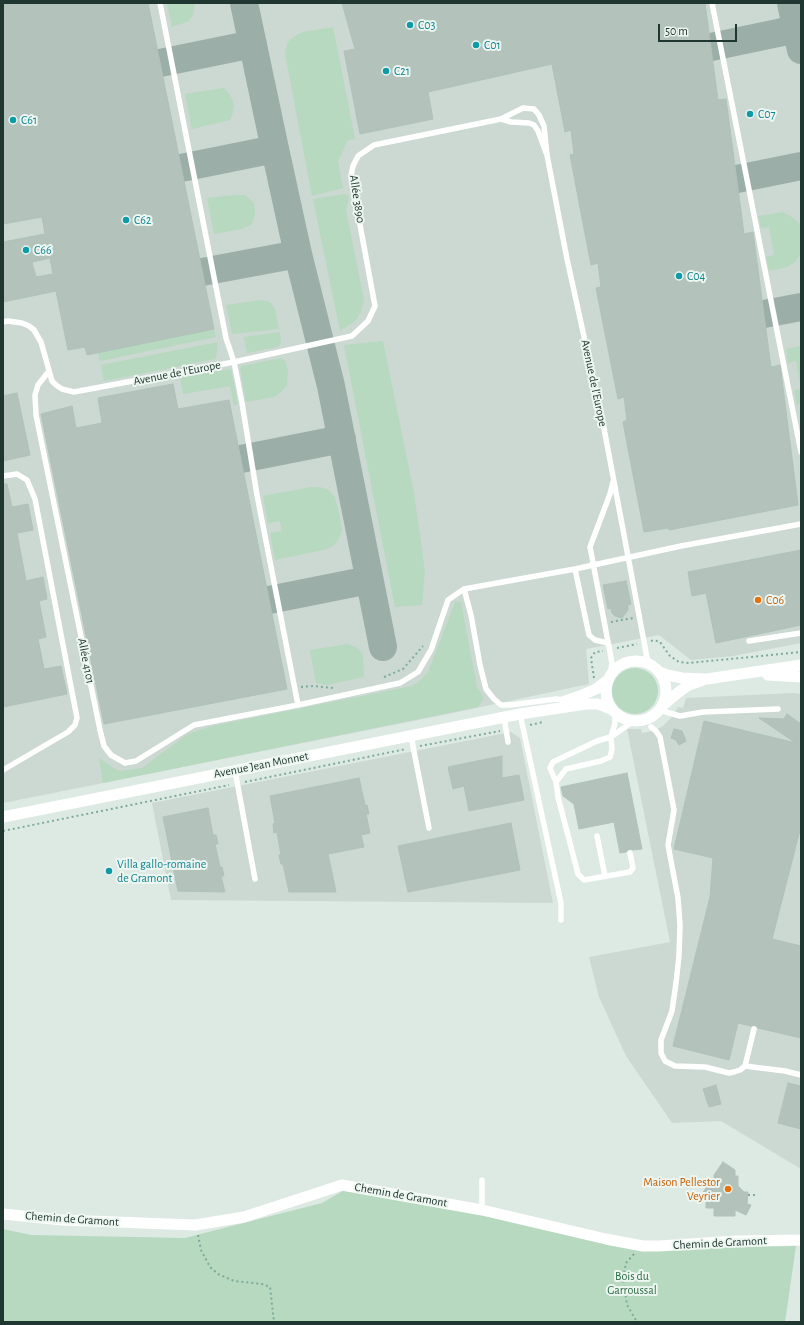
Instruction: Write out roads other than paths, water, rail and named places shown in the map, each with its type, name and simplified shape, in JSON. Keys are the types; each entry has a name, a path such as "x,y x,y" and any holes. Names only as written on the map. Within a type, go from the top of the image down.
{"street":[{"path":"707,679 680,691 648,718 635,720 621,716 614,711 607,698 606,686 609,677 616,668 631,661 648,663 659,672 667,675 682,678 707,679 801,665"},
{"path":"659,672 665,685 664,700 660,708"},
{"path":"739,675 801,677"},
{"name":"Avenue Jean Monnet","path":"520,714 580,696 596,689 609,677"},
{"name":"Avenue Jean Monnet","path":"3,817 520,714 586,704 598,704 614,711"},
{"name":"Chemin de Gramont","path":"3,1214 62,1220 195,1225 244,1217 342,1185 482,1210 606,1239 643,1246 736,1241 801,1240"}],"lane":[{"path":"160,3 226,338 234,362 257,495 298,705"},
{"path":"712,3 801,452"},
{"path":"501,119 523,108 534,110 539,115 544,126 546,155"},
{"path":"501,119 534,125 538,131 546,155"},
{"name":"Allée 3890","path":"352,336 368,321 375,306 351,176 353,166 358,156 374,144 501,119"},
{"name":"Avenue de l'Europe","path":"546,155 613,477 648,663"},
{"name":"Avenue de l'Europe","path":"3,322 8,321 22,323 29,326 38,335 52,381 56,386 74,392 234,362 352,336"},
{"name":"Allée 4101","path":"49,371 38,385 35,395 36,415 104,746 111,755 125,763 136,761 194,725 400,683 418,672 431,650 448,600 464,589"},
{"path":"3,476 17,474 27,480 35,499 77,718 75,726 68,732 3,770"},
{"path":"609,677 612,663 590,546 610,494 613,477"},
{"path":"566,700 556,699 501,705 494,699 486,689 471,615 464,589 575,569 681,546 801,524"},
{"path":"575,569 588,635 595,640 608,643"},
{"path":"749,641 801,633"},
{"path":"660,708 680,716 703,712 778,709"},
{"path":"556,782 566,769 601,761 610,757 612,749 611,737 614,723 614,711"},
{"path":"520,714 561,903 561,920"},
{"path":"504,717 508,742"},
{"path":"630,853 632,868 630,872 584,880 578,874 558,797 556,782 550,768 553,762 597,741 611,737 635,720"},
{"path":"651,727 660,737 674,810 668,845 678,898 680,925 680,956 672,1011 661,1040 661,1053 665,1061 675,1066 705,1067 731,1073 740,1070 745,1066 754,1029"},
{"path":"411,736 429,828"},
{"path":"235,771 255,879"},
{"path":"598,836 605,876"},
{"path":"745,1066 785,1071 801,1075"},
{"path":"482,1180 482,1210"}],"place":[{"name":"C03","path":"410,25"},
{"name":"C01","path":"476,45"},
{"name":"C21","path":"386,71"},
{"name":"C07","path":"750,114"},
{"name":"C61","path":"13,120"},
{"name":"C62","path":"126,220"},
{"name":"C66","path":"26,250"},
{"name":"C04","path":"679,276"},
{"name":"C06","path":"758,600"},
{"name":"Villa gallo-romaine de Gramont","path":"109,871"},
{"name":"Maison Pellestor Veyrier","path":"728,1189"}],"park label":[{"name":"Bois du Garroussal","path":"632,1283"}]}
